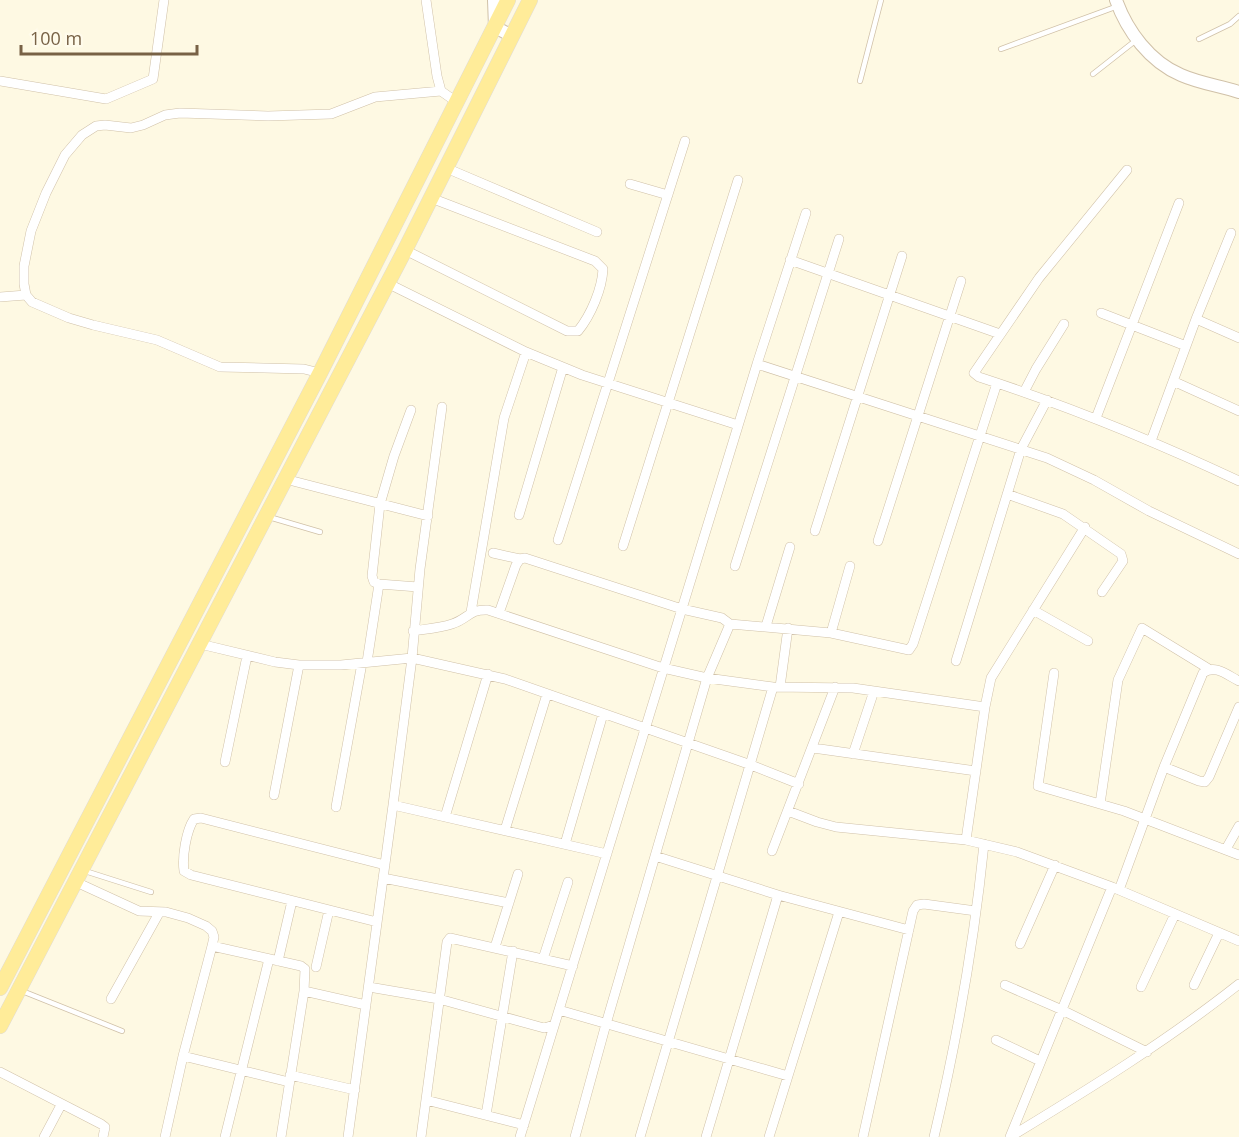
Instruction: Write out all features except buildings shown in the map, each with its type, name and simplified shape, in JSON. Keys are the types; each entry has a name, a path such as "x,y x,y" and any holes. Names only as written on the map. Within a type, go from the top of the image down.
{"main road":[{"path":"0,987 320,373 508,0"},
{"path":"0,1026 405,250 530,0"}],"street":[{"path":"0,81 106,99 153,79 164,0"},
{"path":"426,0 441,91 458,103"},
{"path":"494,0 495,27 512,36"},
{"path":"1117,3 1138,40 1168,68 1181,75 1239,92"},
{"path":"320,373 304,369 220,368 157,340 69,318 32,302 26,295 24,284 27,248 46,193 65,155 82,135 96,126 131,128 165,115 180,113 268,116 331,114 375,97 441,91"},
{"path":"558,540 685,141"},
{"path":"446,168 597,232"},
{"path":"1127,170 1039,278 974,373 979,377 1096,418 1239,481"},
{"path":"623,546 738,180"},
{"path":"630,184 668,195"},
{"path":"405,250 567,331 578,331 585,323 603,280 603,269 595,261 431,198"},
{"path":"1096,418 1179,203"},
{"path":"520,1137 738,425 806,213"},
{"path":"1151,441 1231,233"},
{"path":"735,566 839,239"},
{"path":"815,531 902,256"},
{"path":"790,260 1000,334"},
{"path":"878,541 961,281"},
{"path":"387,283 526,352 563,367 738,425"},
{"path":"0,297 26,295"},
{"path":"1101,313 1186,346"},
{"path":"1196,319 1239,338"},
{"path":"1024,392 1064,324"},
{"path":"471,612 504,418 526,352"},
{"path":"757,364 1047,459 1094,480 1149,511 1239,554"},
{"path":"519,515 563,367"},
{"path":"1173,381 1239,411"},
{"path":"494,553 525,558 682,609 722,618 730,624 831,633 909,650 913,644 998,383"},
{"path":"956,661 1021,449 1047,400"},
{"path":"348,1137 412,658 418,587 442,407"},
{"path":"411,410 380,504 372,576 374,582 379,584 418,587"},
{"path":"285,479 428,516"},
{"path":"1007,494 1063,514 1121,554 1123,558 1120,565 1102,592"},
{"path":"966,840 991,678 1085,527"},
{"path":"766,626 790,547"},
{"path":"499,614 520,559"},
{"path":"831,633 850,566"},
{"path":"336,807 379,584"},
{"path":"413,631 455,623 478,609 663,669 707,678 776,687 835,687 874,691 985,707"},
{"path":"1033,610 1088,640"},
{"path":"575,1137 707,678 730,624"},
{"path":"640,1137 716,875 776,687 788,628"},
{"path":"1100,804 1118,680 1142,628 1209,669 1216,669 1239,681"},
{"path":"200,644 247,656 299,665 412,658 488,674 751,765 799,784"},
{"path":"225,762 247,656"},
{"path":"274,795 299,665"},
{"path":"1010,1137 1060,1009 1115,889 1203,673 1209,669"},
{"path":"1054,673 1038,786 1144,819 1239,855"},
{"path":"445,817 488,674"},
{"path":"772,851 835,687"},
{"path":"853,754 874,691"},
{"path":"505,830 547,694"},
{"path":"1164,767 1199,782 1205,782 1239,707"},
{"path":"565,844 603,714"},
{"path":"813,748 976,771"},
{"path":"393,805 607,854"},
{"path":"788,811 836,827 966,840 1017,852 1115,889 1239,941"},
{"path":"377,922 190,875 184,871 183,864 190,825 194,819 201,818 385,865"},
{"path":"1226,849 1239,826"},
{"path":"934,1137 949,1076 976,910 984,844"},
{"path":"655,856 778,895 909,930"},
{"path":"1020,944 1055,865"},
{"path":"495,947 518,874"},
{"path":"79,876 139,911 175,914 206,926 212,931 214,937 165,1137"},
{"path":"383,878 509,903"},
{"path":"543,958 568,882"},
{"path":"706,1137 778,895"},
{"path":"225,1137 241,1070 291,901"},
{"path":"864,1137 914,911 917,905 924,904 976,910"},
{"path":"315,967 328,910"},
{"path":"769,1137 839,912"},
{"path":"111,999 159,913"},
{"path":"1141,987 1175,914"},
{"path":"1194,985 1219,933"},
{"path":"421,1137 447,942 450,938 573,966"},
{"path":"212,946 301,966 305,969 304,991 281,1137"},
{"path":"486,1115 513,951"},
{"path":"1010,1137 1147,1052 1239,984"},
{"path":"1005,985 1147,1052"},
{"path":"369,987 440,999 544,1028 554,1026"},
{"path":"304,991 366,1005"},
{"path":"559,1010 788,1077"},
{"path":"996,1040 1040,1061"},
{"path":"183,1056 241,1070 355,1090"},
{"path":"0,1072 105,1127 104,1137"},
{"path":"426,1100 524,1125"},
{"path":"44,1137 61,1105"}],"lane":[{"path":"860,81 881,0"},
{"path":"1001,49 1117,3"},
{"path":"1198,39 1230,24 1239,16"},
{"path":"1093,74 1138,40"},
{"path":"266,516 320,532"},
{"path":"79,876 151,892"},
{"path":"20,990 122,1031"}]}
